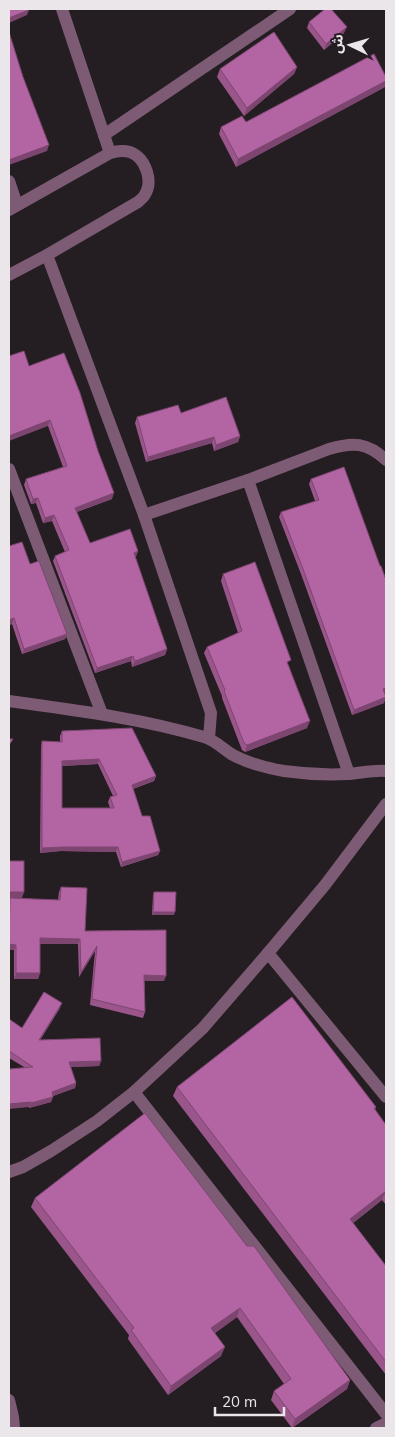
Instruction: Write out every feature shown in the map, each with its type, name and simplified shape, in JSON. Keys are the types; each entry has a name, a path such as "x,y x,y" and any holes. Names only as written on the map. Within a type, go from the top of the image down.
{"street":[{"path":"62,9 110,153"},
{"path":"104,135 290,9"},
{"path":"9,182 13,208 110,153 118,151 130,152 140,159 145,166 148,177 148,187 144,196 138,202 9,274"},
{"path":"47,254 144,516 211,713 209,738"},
{"path":"144,516 342,445 366,446 377,451 386,460"},
{"path":"9,469 102,714"},
{"path":"248,480 349,774"},
{"path":"9,701 102,714 177,729 209,738 232,754 252,763 284,771 322,774 386,771"},
{"path":"9,1172 51,1151 97,1121 134,1092 204,1028 325,885 386,804"},
{"path":"268,954 386,1096"},
{"path":"134,1092 386,1414"},
{"path":"9,1400 14,1428"},
{"path":"376,1428 386,1423"}],"building":[{"path":"9,9 29,9 29,10 9,18"},
{"path":"325,9 331,9 347,27 326,44 309,22"},
{"path":"9,32 23,77 49,145 9,160"},
{"path":"274,32 297,67 247,108 220,69"},
{"path":"374,54 386,77 386,81 238,159 221,127 242,116 246,122"},
{"path":"24,351 29,366 64,353 80,393 98,451 114,493 75,508 90,543 130,529 138,551 134,553 167,649 135,661 133,656 97,668 55,556 69,550 54,515 45,518 38,498 33,499 26,479 67,466 50,420 9,436 9,356"},
{"path":"226,397 240,436 216,445 214,437 148,457 137,417 178,405 181,413"},
{"path":"344,467 386,580 386,688 383,689 386,697 354,710 281,512 319,500 311,479"},
{"path":"22,542 30,564 39,561 67,634 24,649 14,618 9,620 9,546"},
{"path":"255,562 291,660 287,662 310,721 247,745 244,743 207,647 242,631 223,574"},
{"path":"132,728 156,776 132,785 142,816 150,816 160,851 122,862 118,847 42,848 42,741 62,742 62,731","holes":["99,759 117,795 110,797 114,808 62,808 62,761"]},
{"path":"9,861 24,861 24,892 9,892"},
{"path":"61,887 87,888 85,931 166,930 166,976 144,975 145,1012 92,999 97,946 81,972 80,939 40,938 40,973 16,973 16,945 9,944 10,898 60,900"},
{"path":"154,892 176,892 175,912 153,912"},
{"path":"44,992 62,1003 39,1040 100,1038 101,1061 69,1062 76,1083 52,1092 53,1097 31,1103 9,1104 9,1069 33,1067 9,1051 9,1019 22,1028"},
{"path":"292,997 376,1107 374,1108 386,1125 386,1191 350,1219 386,1266 386,1362 177,1087"},
{"path":"145,1113 247,1246 254,1246 350,1380 295,1419 274,1391 291,1379 240,1308 211,1328 225,1347 171,1386 131,1330 134,1328 35,1198"}]}
